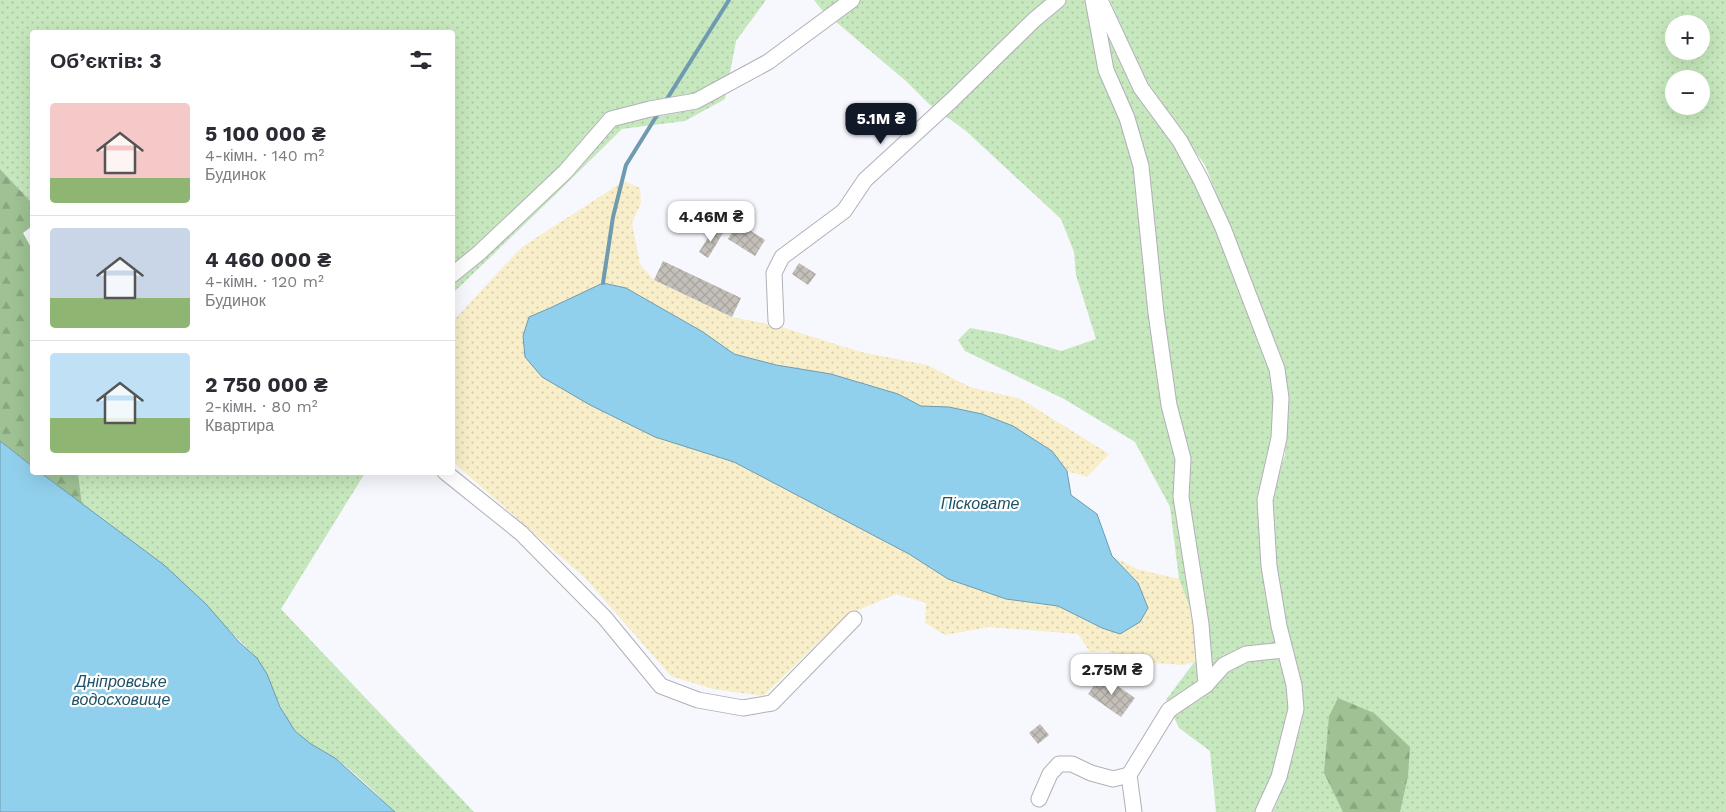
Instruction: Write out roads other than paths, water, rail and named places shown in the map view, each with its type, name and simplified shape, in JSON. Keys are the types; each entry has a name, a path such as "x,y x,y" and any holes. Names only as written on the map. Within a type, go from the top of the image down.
{"street":[{"path":"455,273 479,253 564,172 611,119 650,109 696,101 768,62 852,0"},
{"path":"776,320 774,273 782,257 844,211 866,180 1034,20 1058,0"},
{"path":"1093,0 1106,70 1127,118 1141,166 1156,313 1169,405 1183,459 1182,497 1201,624 1206,685"},
{"path":"1100,0 1141,88 1180,141 1201,180 1224,228 1277,369 1282,398 1279,438 1265,500 1269,566 1284,650 1294,685 1296,709 1279,777 1263,812"},
{"path":"449,475 521,533 605,618 661,686 698,700 743,708 772,703 854,619"},
{"path":"1134,812 1130,775 1169,710 1206,685 1224,665 1246,654 1284,650"},
{"path":"1038,799 1050,774 1059,764 1072,764 1091,773 1113,779 1130,775"}],"water":[{"name":"Пісковате","path":"603,283 626,288 703,332 734,354 776,365 831,374 898,394 921,406 949,407 982,414 1013,426 1052,451 1067,471 1071,495 1097,514 1112,556 1138,583 1148,608 1140,622 1120,634 1102,628 1058,606 1006,599 948,579 909,554 734,462 655,437 590,405 542,377 525,357 523,336 529,317"},
{"name":"Дніпровське водосховище","path":"0,441 30,464 30,475 44,475 164,565 206,604 239,642 257,658 267,674 280,707 295,731 311,744 335,758 395,812 0,812"}],"waterway":[{"path":"665,102 729,0"},
{"path":"603,283 613,217 626,165 659,112"}]}
